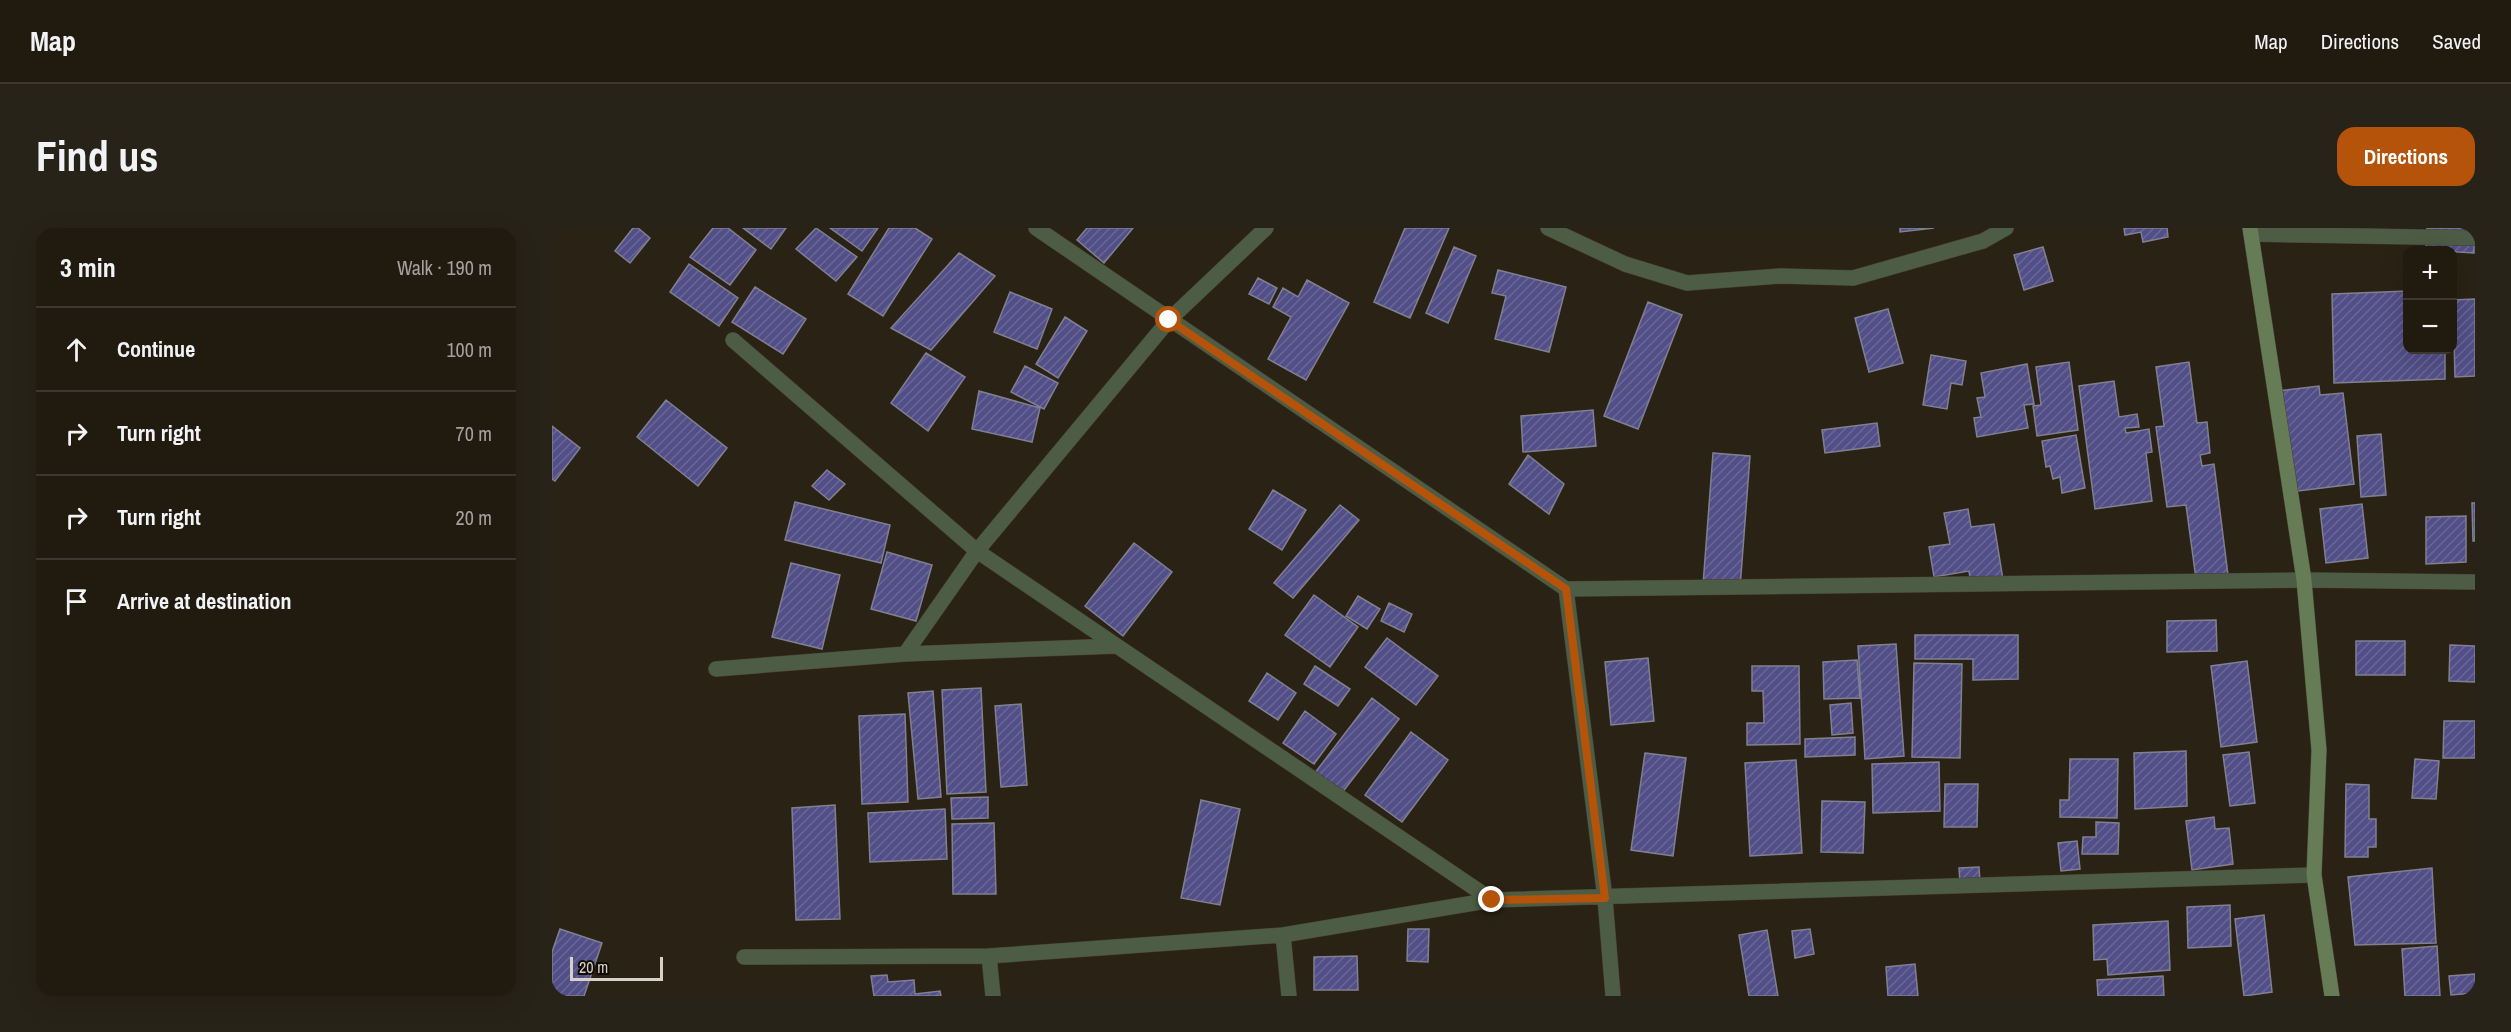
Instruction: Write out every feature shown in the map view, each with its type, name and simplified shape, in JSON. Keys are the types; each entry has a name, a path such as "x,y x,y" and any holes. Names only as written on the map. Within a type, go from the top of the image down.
{"street":[{"path":"1036,228 1566,589 2304,580 2475,582"},
{"path":"905,654 976,551 1169,320 1266,228"},
{"path":"1548,228 1624,264 1687,283 1781,276 1853,278 1983,241 2006,228"},
{"path":"2332,996 2314,875 2319,750 2304,580 2251,231 2475,238"},
{"path":"733,340 976,551 1492,900"},
{"path":"1566,589 1605,898 1613,996"},
{"path":"716,669 905,654 1117,646"},
{"path":"744,957 989,956 1283,935 1492,900 2314,875"},
{"path":"1283,935 1289,996"},
{"path":"989,956 993,996"}],"building":[{"path":"633,228 638,228 650,238 630,263 615,251"},
{"path":"713,228 728,228 756,250 730,285 690,257"},
{"path":"743,228 786,228 771,249"},
{"path":"816,228 857,257 836,281 796,249"},
{"path":"830,228 878,228 862,251"},
{"path":"889,228 915,228 932,239 883,316 848,294"},
{"path":"1087,228 1133,228 1104,263 1077,240"},
{"path":"1405,228 1449,228 1410,318 1374,302"},
{"path":"1900,228 1934,228 1900,232"},
{"path":"2124,228 2167,228 2168,237 2143,242 2141,232 2125,235"},
{"path":"2427,228 2474,228 2474,253 2457,252 2457,246 2426,246"},
{"path":"1454,247 1476,256 1448,323 1426,313"},
{"path":"2043,247 2053,281 2024,290 2014,255"},
{"path":"959,253 995,276 931,350 891,328"},
{"path":"689,264 738,298 719,326 670,292"},
{"path":"1498,270 1566,287 1549,352 1495,339 1506,296 1492,293"},
{"path":"1258,278 1277,288 1269,304 1249,294"},
{"path":"1307,280 1349,303 1306,380 1268,359 1291,317 1273,307 1283,288 1298,297"},
{"path":"755,287 806,319 783,354 732,322"},
{"path":"2403,291 2403,354 2445,354 2445,379 2334,383 2332,294"},
{"path":"1010,292 1052,309 1037,349 994,332"},
{"path":"2475,299 2475,376 2455,377 2457,300"},
{"path":"1648,302 1682,315 1638,429 1604,416"},
{"path":"1888,309 1903,363 1869,372 1855,318"},
{"path":"1065,317 1087,331 1058,378 1036,364"},
{"path":"926,353 965,377 928,431 891,403"},
{"path":"1931,355 1966,361 1962,385 1951,383 1947,409 1923,405"},
{"path":"2069,362 2078,430 2037,436 2033,406 2041,405 2036,367"},
{"path":"2189,362 2197,423 2207,422 2210,453 2200,455 2202,466 2214,464 2228,575 2196,579 2186,505 2167,507 2156,427 2164,426 2156,367"},
{"path":"2027,364 2034,404 2024,405 2028,428 1977,437 1974,418 1981,417 1977,398 1985,397 1981,373"},
{"path":"1025,366 1058,383 1044,409 1011,392"},
{"path":"2114,381 2119,417 2137,414 2139,427 2125,428 2126,433 2149,429 2152,452 2146,453 2152,501 2095,509 2079,386"},
{"path":"2319,386 2320,395 2343,393 2354,484 2290,492 2278,391"},
{"path":"979,391 1040,408 1032,442 972,429"},
{"path":"666,400 727,448 698,486 637,437"},
{"path":"1593,410 1596,446 1523,452 1521,416"},
{"path":"1877,423 1880,446 1825,453 1822,430"},
{"path":"552,426 580,448 555,481 552,479"},
{"path":"2381,434 2386,495 2361,497 2357,436"},
{"path":"2076,435 2085,488 2062,493 2060,477 2053,479 2050,466 2046,467 2042,441"},
{"path":"1713,453 1750,456 1740,588 1703,585"},
{"path":"1528,455 1564,484 1549,514 1509,484"},
{"path":"827,470 845,484 829,500 812,486"},
{"path":"1273,490 1306,510 1282,550 1249,529"},
{"path":"795,502 890,525 881,563 785,540"},
{"path":"2472,503 2475,503 2475,541 2473,541"},
{"path":"2362,504 2368,558 2326,563 2320,509"},
{"path":"1340,505 1359,520 1293,598 1274,583"},
{"path":"1968,509 1971,527 1994,524 2003,580 1971,585 1969,571 1934,577 1929,547 1950,544 1944,513"},
{"path":"2466,516 2466,562 2426,564 2426,517"},
{"path":"1134,543 1172,572 1123,636 1085,606"},
{"path":"887,552 932,565 916,621 871,609"},
{"path":"791,563 840,575 822,649 772,637"},
{"path":"1314,595 1358,627 1330,667 1285,635"},
{"path":"1358,596 1380,609 1367,629 1346,616"},
{"path":"1389,603 1412,614 1404,632 1381,621"},
{"path":"2216,620 2217,651 2167,652 2167,621"},
{"path":"1915,635 2018,635 2018,679 1973,680 1973,659 1915,659"},
{"path":"1387,638 1438,676 1416,705 1365,667"},
{"path":"2356,641 2405,641 2405,675 2356,675"},
{"path":"1896,644 1904,756 1865,759 1858,646"},
{"path":"2450,645 2475,646 2475,682 2449,681"},
{"path":"1648,658 1654,721 1611,725 1605,662"},
{"path":"1857,660 1860,698 1824,699 1823,662"},
{"path":"2247,661 2257,742 2221,747 2211,666"},
{"path":"1914,663 1962,664 1960,758 1912,757"},
{"path":"1315,666 1350,689 1338,706 1304,684"},
{"path":"1752,666 1799,666 1800,744 1747,745 1747,723 1764,723 1763,691 1752,691"},
{"path":"1267,673 1296,693 1278,720 1249,701"},
{"path":"981,688 986,792 947,794 942,690"},
{"path":"933,691 941,797 918,799 908,693"},
{"path":"1372,698 1399,719 1338,798 1311,778"},
{"path":"1851,703 1853,733 1832,735 1830,705"},
{"path":"1021,704 1027,785 1001,787 995,706"},
{"path":"1305,711 1336,734 1314,764 1283,743"},
{"path":"905,714 908,802 862,804 859,716"},
{"path":"2444,721 2475,721 2475,758 2443,758"},
{"path":"1411,732 1448,760 1402,822 1365,795"},
{"path":"1855,737 1855,755 1805,757 1805,739"},
{"path":"2186,751 2187,806 2135,809 2134,753"},
{"path":"2249,752 2255,803 2230,806 2223,755"},
{"path":"1645,753 1686,758 1673,856 1631,850"},
{"path":"2070,759 2118,759 2117,818 2060,817 2060,800 2069,800"},
{"path":"2415,759 2439,761 2436,799 2412,798"},
{"path":"1796,760 1802,853 1750,856 1745,763"},
{"path":"1939,762 1940,811 1873,813 1872,764"},
{"path":"1945,784 1978,784 1977,827 1944,827"},
{"path":"2346,784 2369,785 2369,819 2376,819 2376,847 2368,847 2368,857 2345,857"},
{"path":"988,797 988,818 952,819 951,798"},
{"path":"1201,800 1240,809 1220,905 1181,898"},
{"path":"1822,801 1865,802 1863,853 1821,852"},
{"path":"835,805 840,919 796,920 792,808"},
{"path":"945,809 947,859 870,862 868,813"},
{"path":"2214,817 2215,829 2229,828 2233,864 2192,870 2186,821"},
{"path":"2096,822 2119,823 2118,854 2082,854 2083,837 2096,837"},
{"path":"994,823 996,894 953,894 952,824"},
{"path":"2077,841 2080,869 2061,871 2058,843"},
{"path":"1979,867 1980,882 1960,883 1959,868"},
{"path":"2432,868 2436,943 2355,945 2348,877"},
{"path":"2230,905 2231,946 2188,948 2187,907"},
{"path":"2264,915 2272,992 2244,996 2235,919"},
{"path":"2168,921 2170,970 2108,975 2107,959 2094,960 2093,925"},
{"path":"560,929 602,943 584,996 552,996 552,952"},
{"path":"1408,929 1429,929 1428,962 1407,961"},
{"path":"1810,929 1814,954 1795,958 1792,931"},
{"path":"1767,930 1778,996 1749,996 1739,935"},
{"path":"2437,946 2440,996 2405,996 2402,949"},
{"path":"1357,956 1358,990 1314,990 1314,957"},
{"path":"1915,964 1918,996 1888,996 1886,967"},
{"path":"2475,974 2475,993 2451,995 2449,976"},
{"path":"887,975 888,982 914,980 915,994 940,991 941,996 874,996 871,976"},
{"path":"2163,976 2164,996 2098,996 2097,980"}],"route":[{"path":"1169,320 1566,589 1605,898 1492,900"}]}
